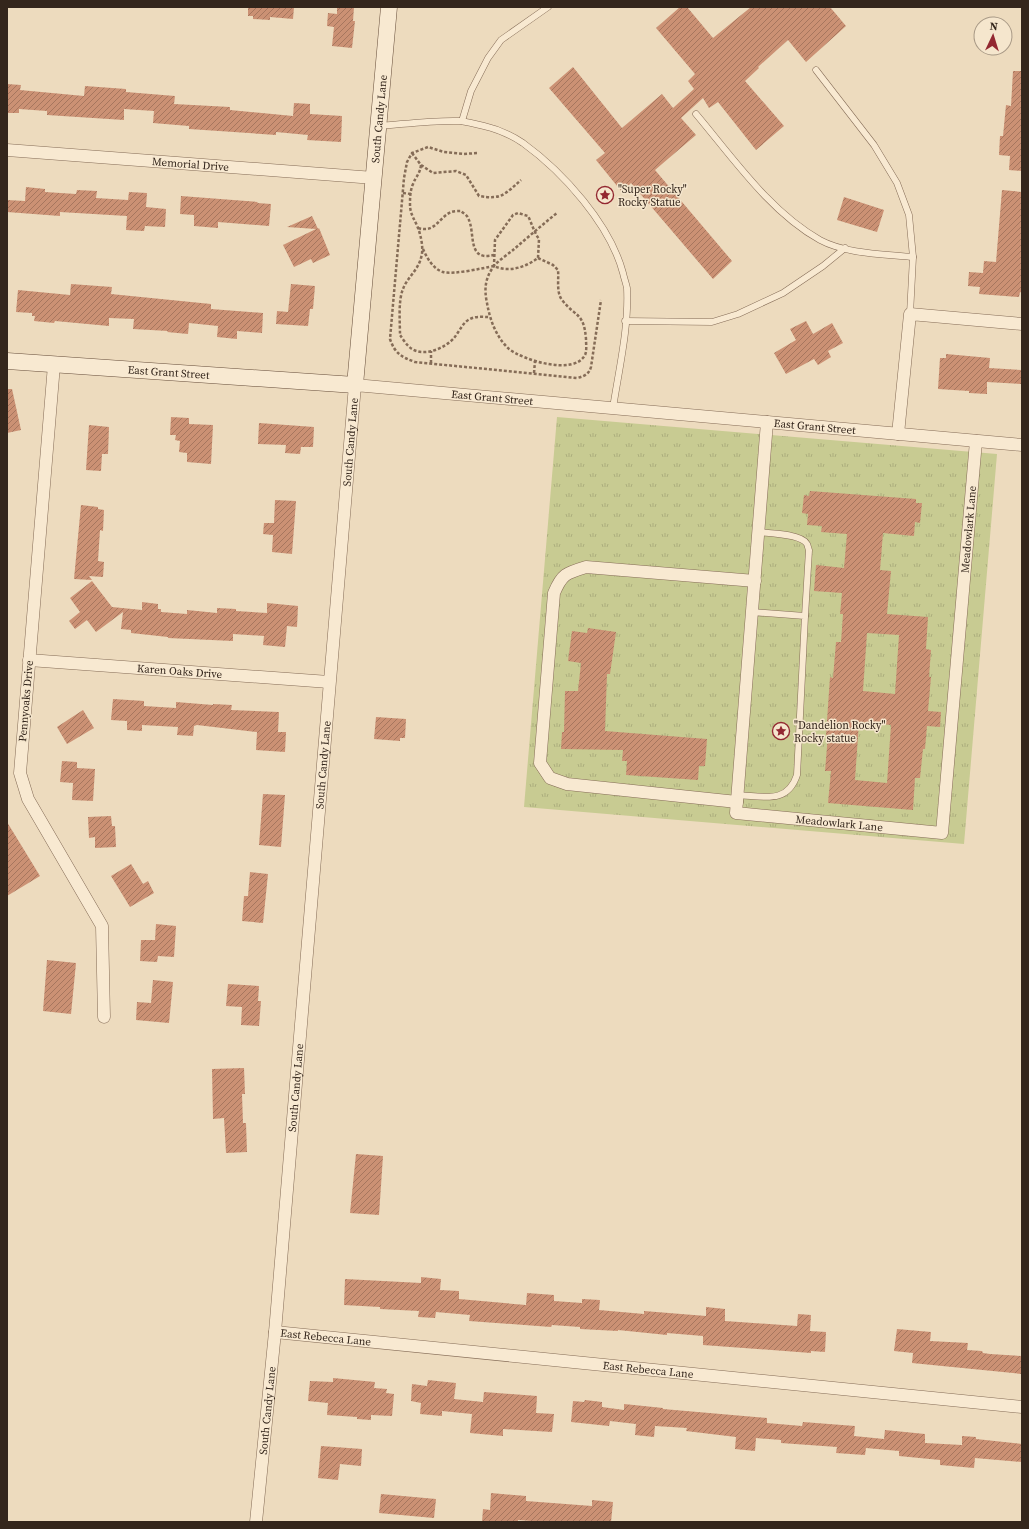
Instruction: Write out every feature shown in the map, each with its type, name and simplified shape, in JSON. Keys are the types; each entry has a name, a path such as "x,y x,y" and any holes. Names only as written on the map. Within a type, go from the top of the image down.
{"main road":[{"name":"South Candy Lane","path":"355,386 389,7"},
{"name":"East Grant Street","path":"7,361 355,386"}],"street":[{"name":"Memorial Drive","path":"7,150 374,178"},
{"path":"898,434 910,314 1022,324"},
{"name":"Pennyoaks Drive","path":"54,365 20,773 28,799 102,926 104,1017"},
{"name":"East Grant Street","path":"355,386 1022,445"},
{"name":"South Candy Lane","path":"256,1522 275,1332 355,386"},
{"path":"754,581 586,567 560,578 553,600 540,763 550,778 567,784 737,798 767,422"},
{"name":"Meadowlark Lane","path":"737,798 736,814 942,833 976,441"},
{"name":"Karen Oaks Drive","path":"29,660 329,682"},
{"name":"East Rebecca Lane","path":"275,1332 1022,1407"}],"lane":[{"path":"462,121 471,92 488,58 501,40 548,7"},
{"path":"816,70 874,145 897,183 909,215 913,257 910,314"},
{"path":"696,114 767,198 794,221 821,240 845,248 871,253 913,257"},
{"path":"378,126 462,121 486,126 510,135 541,157 589,208 611,242 621,265 627,286 625,321 613,408"},
{"path":"625,321 712,322 738,314 783,293 823,266 845,248"},
{"path":"737,798 774,797 783,795 794,782 797,775 809,550 807,544 802,539 793,536 758,532"},
{"path":"752,612 805,616"}],"path":[{"path":"477,153 464,154 444,152 428,146 412,153 407,162 390,339 394,349 404,358 415,362 577,378 584,377 589,373 591,367 601,300"},
{"path":"412,153 421,165 433,173 456,170 466,175 479,196 491,198 502,196 521,180"},
{"path":"421,165 420,173 413,183 410,194 410,207 418,228 423,249 427,259 434,267 444,272 494,266 500,269 528,265 538,258"},
{"path":"403,193 410,194"},
{"path":"418,228 426,230 433,227 452,211 461,211 468,217 473,245 478,253 487,257 494,255"},
{"path":"518,213 528,216 534,232 539,239 538,258 553,265 558,270 558,292 562,299 584,323 586,345 585,354 578,362 565,365 552,365 522,356 509,349 497,335 489,317 485,286 494,266 495,240 513,215 518,213"},
{"path":"494,266 557,213"},
{"path":"423,249 415,271 403,290 401,303 400,335 412,349 421,352 431,351 442,347 453,339 470,319 489,317"},
{"path":"393,302 401,303"},
{"path":"431,351 431,363"},
{"path":"534,373 535,361"}],"green space":[{"path":"557,417 997,454 964,844 524,807"}],"building":[{"path":"248,7 294,7 293,19 270,17 270,20 253,19 253,16 248,16"},
{"path":"337,7 354,7 353,21 355,21 352,48 332,46 334,27 327,26 328,13 337,14"},
{"path":"680,7 687,7 713,38 751,7 830,7 846,26 806,62 788,40 745,81 784,126 756,150 718,102 709,108 703,98 681,118 696,135 655,170 732,261 713,279 631,183 622,192 596,160 605,153 549,88 573,67 622,128 662,94 673,108 694,89 688,81 695,74 656,28"},
{"path":"1013,71 1022,71 1022,171 1009,170 1010,156 999,155 1000,136 1003,136 1006,105 1011,106"},
{"path":"7,84 21,85 20,90 84,96 85,86 126,89 126,92 175,96 174,104 230,107 230,110 293,116 294,103 310,104 310,114 342,116 341,142 307,140 308,135 276,132 276,135 189,129 189,126 153,123 154,111 124,109 124,120 47,115 47,111 19,109 19,113 7,113"},
{"path":"26,187 45,189 45,192 76,194 77,190 97,191 96,198 128,200 129,192 147,193 146,207 166,209 165,227 145,226 144,231 126,230 127,216 60,212 60,216 7,212 7,200 25,201"},
{"path":"1002,190 1022,192 1022,293 1020,292 1019,297 979,294 980,287 968,286 969,272 983,273 984,261 996,262"},
{"path":"181,196 271,204 269,226 218,222 218,228 194,226 194,215 180,214"},
{"path":"844,197 884,210 877,232 837,220"},
{"path":"312,216 318,229 319,228 330,255 313,263 311,259 294,267 283,245 316,229 287,227"},
{"path":"71,284 112,287 111,294 211,304 211,309 263,313 262,333 237,331 237,339 217,337 218,326 189,323 188,334 133,329 134,319 109,318 109,326 55,321 54,323 34,321 35,316 32,316 32,313 16,312 18,290 70,295"},
{"path":"291,284 315,286 313,309 310,309 308,326 276,324 277,311 288,312"},
{"path":"806,321 813,334 832,323 843,343 828,351 831,357 818,365 814,359 786,374 774,353 796,340 790,329"},
{"path":"946,354 990,358 989,368 1022,370 1022,384 987,382 987,394 938,389 940,358 946,358"},
{"path":"7,389 12,389 21,430 7,433"},
{"path":"171,417 189,418 189,424 213,425 211,464 187,462 187,453 179,452 180,441 175,440 176,435 170,435"},
{"path":"259,423 314,427 313,447 301,447 300,454 285,453 286,445 258,444"},
{"path":"89,425 109,427 108,454 102,454 101,471 86,470"},
{"path":"810,491 916,499 916,503 922,503 920,523 915,522 914,536 883,533 880,570 891,571 887,614 928,617 926,649 931,650 929,677 931,677 928,711 941,712 940,727 927,726 920,778 915,778 913,810 828,803 831,771 825,771 828,735 826,735 830,677 833,678 836,642 841,642 843,614 840,614 842,593 814,591 816,565 844,568 847,534 821,532 822,526 807,525 808,514 802,513 804,495 809,496","holes":["867,633 899,635 895,694 863,691","859,722 891,725 887,783 855,780"]},
{"path":"275,500 296,501 292,554 272,552 273,535 263,534 264,523 274,523"},
{"path":"81,505 98,507 98,509 104,510 103,531 100,530 98,561 104,562 103,577 89,576 92,580 74,579"},
{"path":"92,581 112,607 142,610 142,602 158,604 158,609 161,609 161,612 187,614 187,610 217,613 217,608 267,613 267,603 298,606 297,627 287,626 285,647 263,645 264,636 233,634 233,641 168,638 131,633 131,630 121,629 123,612 96,632 87,620 75,629 69,621 80,612 70,598"},
{"path":"588,628 616,632 610,674 607,674 605,731 707,739 705,766 699,766 698,780 626,775 627,761 622,761 623,750 561,749 562,732 564,732 565,691 578,691 581,663 568,661 572,631 587,633"},
{"path":"113,699 144,701 144,706 176,708 176,702 232,705 231,710 279,712 278,732 286,732 285,752 256,750 257,732 197,725 194,726 193,736 177,735 178,727 142,725 142,731 127,730 127,721 111,720"},
{"path":"83,710 94,728 67,744 57,727"},
{"path":"376,717 406,719 405,738 400,738 400,741 374,739"},
{"path":"62,761 77,762 77,768 95,769 93,801 72,800 73,783 60,782"},
{"path":"263,794 285,795 281,847 259,845"},
{"path":"111,816 112,826 115,826 116,847 95,848 95,837 89,838 88,817"},
{"path":"7,822 40,876 7,896"},
{"path":"131,864 143,884 148,881 154,893 130,907 111,876"},
{"path":"250,872 268,874 263,923 242,921 244,896 248,896"},
{"path":"156,924 176,926 174,957 158,956 157,962 140,961 141,940 155,940"},
{"path":"47,960 76,963 71,1014 43,1011"},
{"path":"153,980 173,982 169,1023 136,1020 137,1002 151,1003"},
{"path":"228,984 259,986 258,1001 261,1001 259,1026 241,1025 242,1007 226,1006"},
{"path":"244,1068 245,1094 242,1094 243,1123 246,1123 247,1152 226,1153 224,1118 213,1119 212,1069"},
{"path":"356,1154 383,1156 379,1215 350,1213"},
{"path":"421,1277 441,1279 440,1290 459,1291 459,1299 526,1305 527,1293 554,1295 554,1301 582,1303 582,1299 600,1300 599,1310 644,1314 644,1311 706,1316 706,1307 725,1309 725,1321 797,1326 798,1314 811,1315 810,1331 826,1332 825,1352 811,1351 811,1353 703,1345 703,1336 580,1329 580,1327 552,1325 551,1327 469,1321 470,1315 436,1312 435,1318 418,1317 419,1311 344,1305 345,1279 421,1283"},
{"path":"897,1329 931,1332 930,1341 968,1343 967,1350 982,1351 983,1353 990,1354 1022,1356 1022,1374 912,1363 913,1353 894,1351"},
{"path":"333,1378 375,1382 374,1388 387,1389 386,1393 394,1394 392,1416 371,1415 371,1420 357,1419 357,1417 327,1415 328,1403 308,1401 310,1381 333,1382"},
{"path":"428,1380 456,1383 454,1399 483,1402 484,1392 537,1396 536,1413 554,1414 552,1432 503,1429 503,1436 470,1433 472,1414 442,1411 442,1416 420,1414 421,1403 411,1401 412,1384 427,1386"},
{"path":"585,1400 602,1402 602,1407 624,1410 624,1404 767,1418 767,1423 802,1426 803,1422 855,1426 854,1436 884,1439 885,1430 925,1434 925,1443 962,1445 962,1436 976,1437 976,1439 1022,1444 1022,1462 975,1458 974,1468 940,1465 940,1460 899,1456 899,1451 866,1448 865,1455 836,1453 837,1447 781,1443 781,1440 756,1438 755,1451 735,1449 736,1437 686,1431 687,1428 655,1426 654,1437 635,1435 636,1424 610,1421 609,1426 571,1422 573,1401 584,1402"},
{"path":"321,1446 362,1449 361,1466 340,1464 338,1480 318,1478"},
{"path":"491,1493 526,1496 526,1501 592,1506 592,1500 613,1502 611,1522 544,1522 518,1520 518,1522 482,1522 483,1509 490,1510"},
{"path":"381,1494 436,1499 434,1518 379,1513"}],"place":[{"name":"\"Super Rocky\" Rocky Statue","path":"605,195"},
{"name":"\"Dandelion Rocky\" Rocky statue","path":"781,731"}]}
